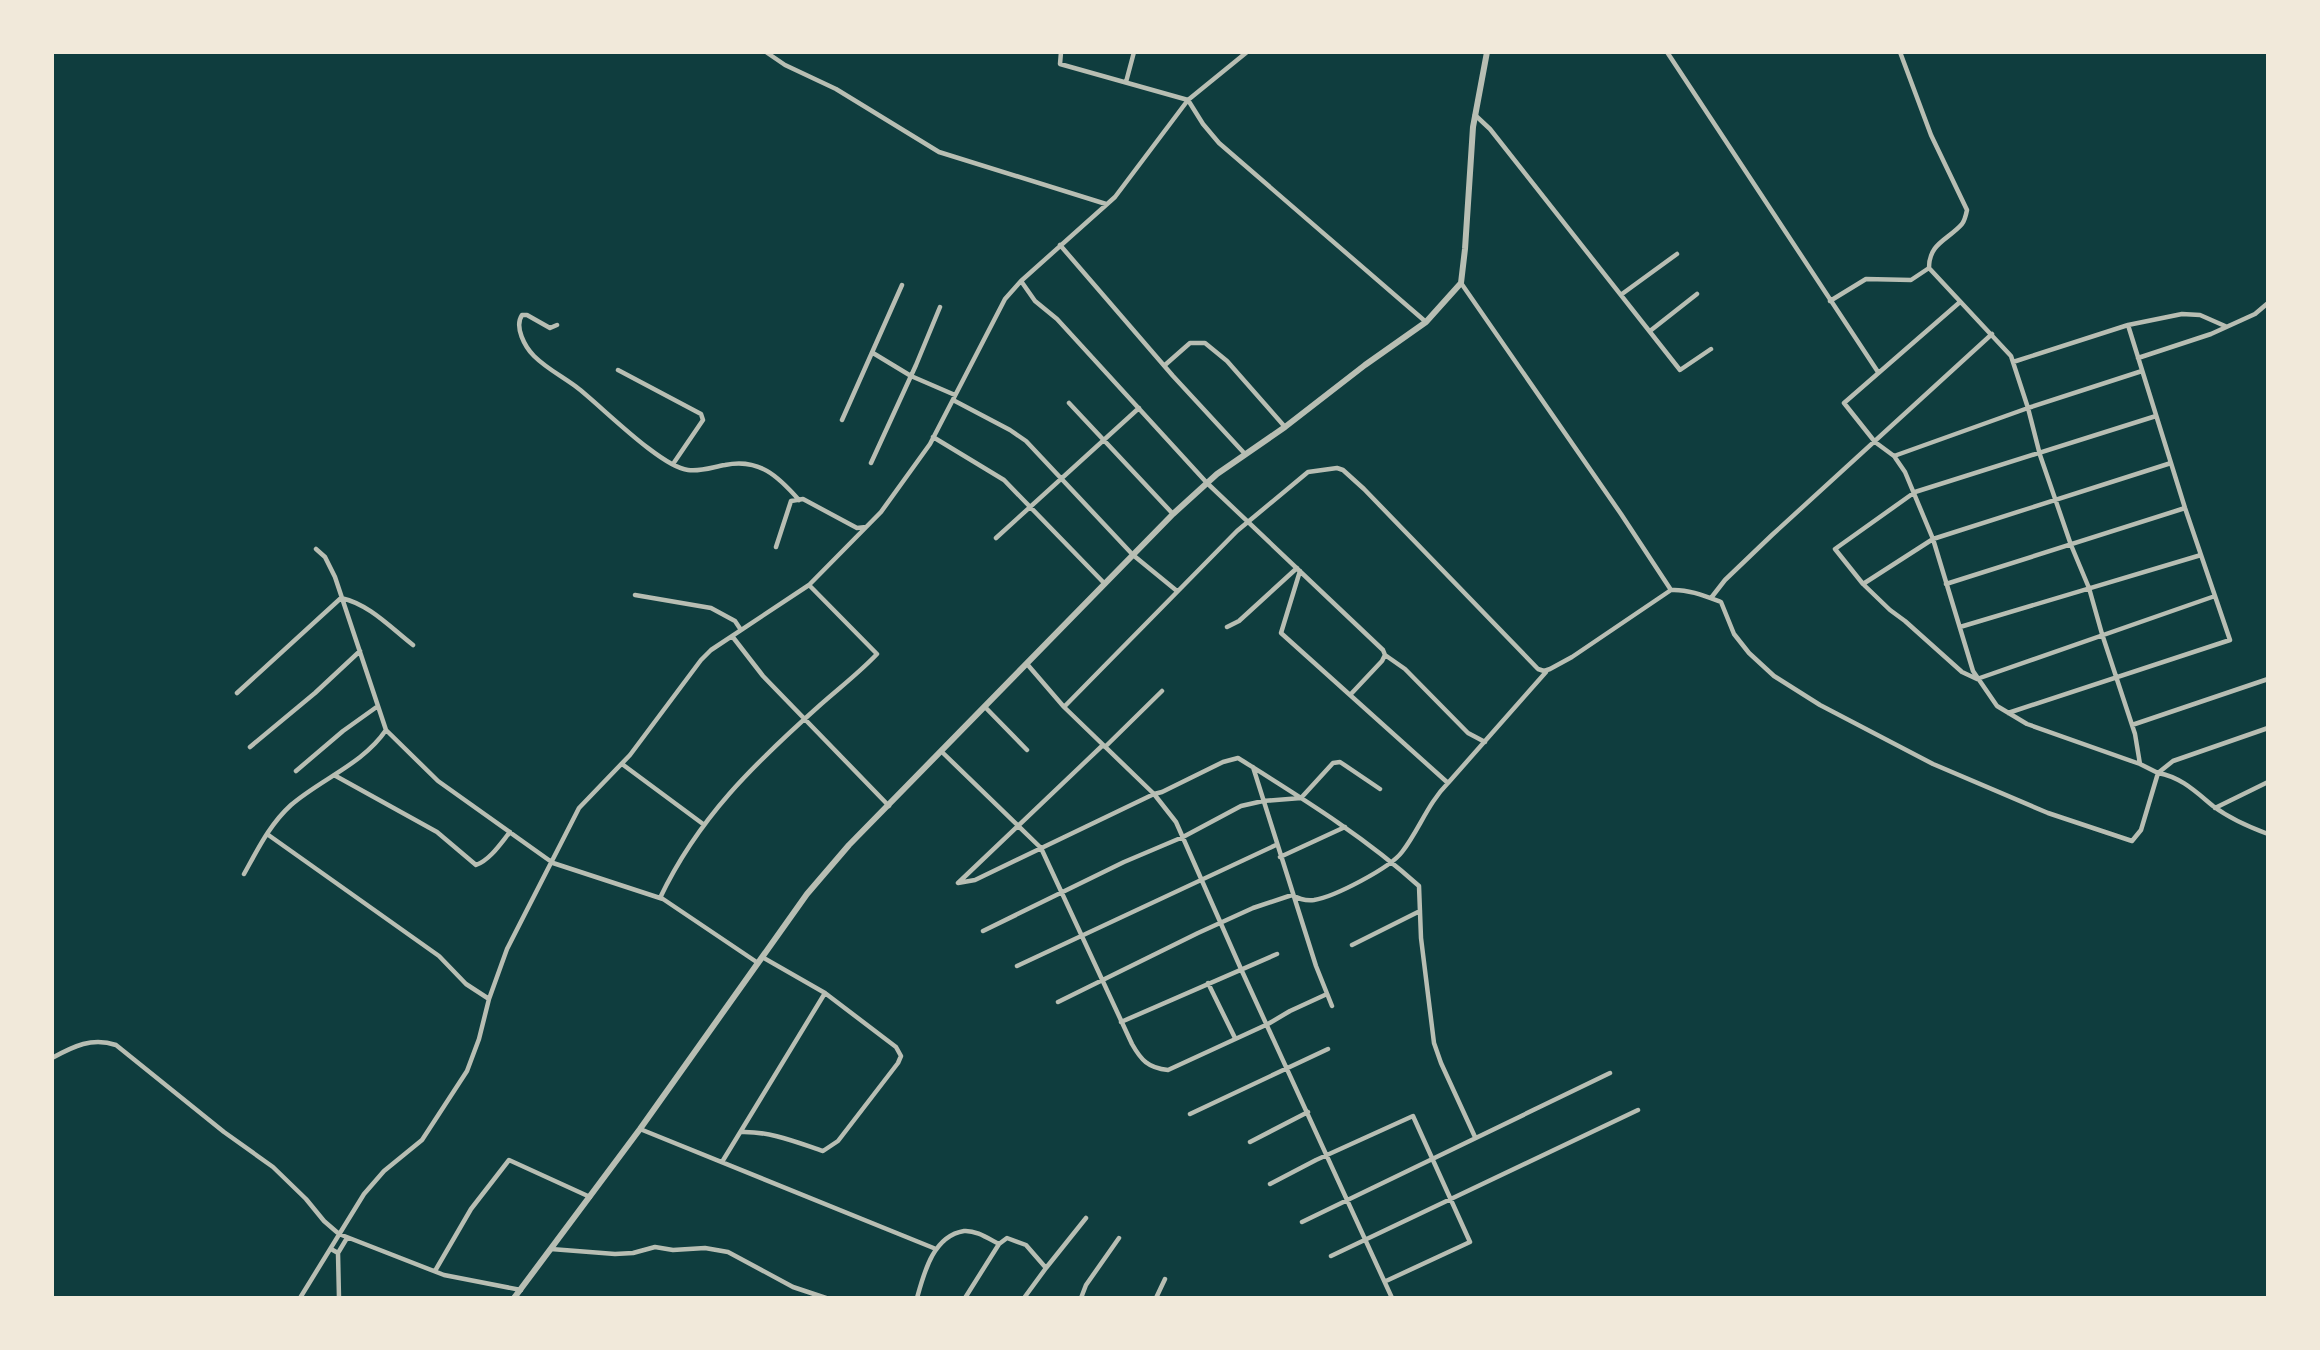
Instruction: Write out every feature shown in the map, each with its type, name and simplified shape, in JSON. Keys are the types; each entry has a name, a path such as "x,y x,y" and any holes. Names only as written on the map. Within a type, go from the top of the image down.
{"street":[{"path":"766,52 785,65 836,89 939,152 1106,204"},
{"path":"1061,52 1060,64 1188,100 1203,124 1219,143 1426,322"},
{"path":"1126,82 1133,56 1129,52"},
{"path":"300,1298 364,1194 384,1171 422,1140 456,1091 473,1057 489,999 507,949 553,863 579,808 622,764 711,650 809,585 881,512 933,437 1005,299 1021,281 1115,197 1188,100 1247,52"},
{"path":"514,1298 640,1129 807,894 849,845 1173,514 1207,483 1245,454 1426,322 1461,284 1475,115 1487,52"},
{"path":"1666,52 1878,372"},
{"path":"1900,52 1931,135 1967,210 1963,223 1936,244 1929,260 1929,268 2011,356 2040,454 2071,545 2089,588 2132,725 2140,765"},
{"path":"1475,115 1490,129 1680,370 1711,348"},
{"path":"1060,245 1245,454"},
{"path":"1622,294 1677,254"},
{"path":"1830,301 1866,279 1911,280 1929,268"},
{"path":"1021,281 1035,301 1057,319 1207,483 1383,650 1382,661 1350,695"},
{"path":"1461,284 1622,514 1671,590"},
{"path":"842,420 902,285"},
{"path":"1650,331 1697,294"},
{"path":"1960,302 1844,403 1875,442 1894,456 1905,472 1933,539 1977,679 1997,706 2027,724 2158,773 2171,775 2192,788 2215,808 2252,829 2268,834"},
{"path":"2138,358 2196,340 2254,314 2268,303"},
{"path":"871,463 940,307"},
{"path":"2013,362 2128,326 2182,314 2200,315 2225,326"},
{"path":"557,325 550,328 527,315 522,315 519,319 520,332 526,346 535,357 584,393 601,410 668,463 687,470 731,464 765,468 783,482 799,500"},
{"path":"2008,713 2230,640 2185,508 2128,326"},
{"path":"1711,598 1725,580 1992,334"},
{"path":"1164,365 1190,343 1205,343 1227,361 1285,427"},
{"path":"873,353 1026,441 1133,555 1177,591"},
{"path":"618,369 701,414 703,420 674,464"},
{"path":"1894,456 2028,408 2142,371"},
{"path":"1069,403 1173,514"},
{"path":"996,538 1139,408"},
{"path":"2156,416 1914,492 1835,549 1863,584 1890,610 1962,672 1977,679 2215,596"},
{"path":"933,437 1004,480 1105,584"},
{"path":"1863,584 1933,539 2171,463"},
{"path":"1064,707 1248,521 1308,472 1337,468 1343,470 1410,536 1538,669 1547,670"},
{"path":"776,547 791,501 803,499 857,528 866,527"},
{"path":"1946,584 2185,508"},
{"path":"316,549 331,567 386,730 438,781 553,863 660,898 760,960 825,993 896,1047 901,1056 838,1141 823,1151 771,1134 757,1131 741,1132"},
{"path":"1960,627 2201,555"},
{"path":"1227,627 1239,621 1298,569"},
{"path":"1298,569 1281,633 1448,783"},
{"path":"660,898 675,867 703,824 752,769 877,654 809,585"},
{"path":"1293,895 1298,899 1320,899 1364,879 1392,862 1404,850 1438,793 1547,670 1572,657 1671,590 1679,590 1721,602 1734,634 1749,654 1783,682 1820,705 1933,764 2048,813 2132,841 2141,830 2158,773 2173,761 2268,728"},
{"path":"635,595 711,608 735,621 741,630"},
{"path":"341,598 367,609 413,645"},
{"path":"237,693 341,598"},
{"path":"732,636 763,676 889,806"},
{"path":"250,747 315,693 360,651"},
{"path":"1384,655 1405,669 1468,733 1485,742"},
{"path":"1027,664 1064,707 1154,794 1176,822 1392,1298"},
{"path":"2132,725 2268,679"},
{"path":"1162,691 958,883 975,880 1154,794 1238,758 1345,828 1392,862 1419,886 1434,1043 1476,1137"},
{"path":"296,771 343,731 378,706"},
{"path":"985,707 1027,750"},
{"path":"244,874 277,819 293,803 363,755 386,730"},
{"path":"942,752 1041,848 1140,1059 1156,1069 1168,1070 1327,994"},
{"path":"983,931 1183,837 1241,806 1263,801 1301,798 1333,763 1340,762 1380,789"},
{"path":"622,764 703,824"},
{"path":"1253,767 1280,857 1332,1006"},
{"path":"334,775 437,832 476,864 482,863 489,857 510,832"},
{"path":"2215,808 2268,782"},
{"path":"1280,857 1345,828"},
{"path":"267,834 439,956 475,991 489,999"},
{"path":"1017,966 1276,844"},
{"path":"1058,1002 1187,938 1253,908 1293,895"},
{"path":"1352,945 1420,911"},
{"path":"1121,1022 1276,954"},
{"path":"1208,983 1235,1038"},
{"path":"722,1162 825,993"},
{"path":"52,1058 87,1042 103,1041 116,1045 224,1132 273,1167 339,1234 435,1271 520,1290"},
{"path":"1190,1114 1328,1049"},
{"path":"1302,1222 1610,1073"},
{"path":"1331,1256 1638,1110"},
{"path":"1250,1142 1308,1112"},
{"path":"1270,1184 1413,1116 1470,1242 1386,1281"},
{"path":"640,1129 936,1249"},
{"path":"435,1271 471,1209 509,1160 590,1197"},
{"path":"1024,1298 1086,1218"},
{"path":"917,1298 923,1276 936,1249 950,1236 965,1231 979,1234 999,1244"},
{"path":"339,1298 338,1253 347,1238"},
{"path":"965,1298 999,1244 1007,1238 1026,1245 1046,1268"},
{"path":"1081,1298 1086,1285 1119,1238"},
{"path":"551,1249 615,1254 633,1253 655,1246 673,1250 705,1248 728,1252 793,1287 826,1298"},
{"path":"331,1249 338,1253"},
{"path":"1156,1298 1165,1279"}]}
